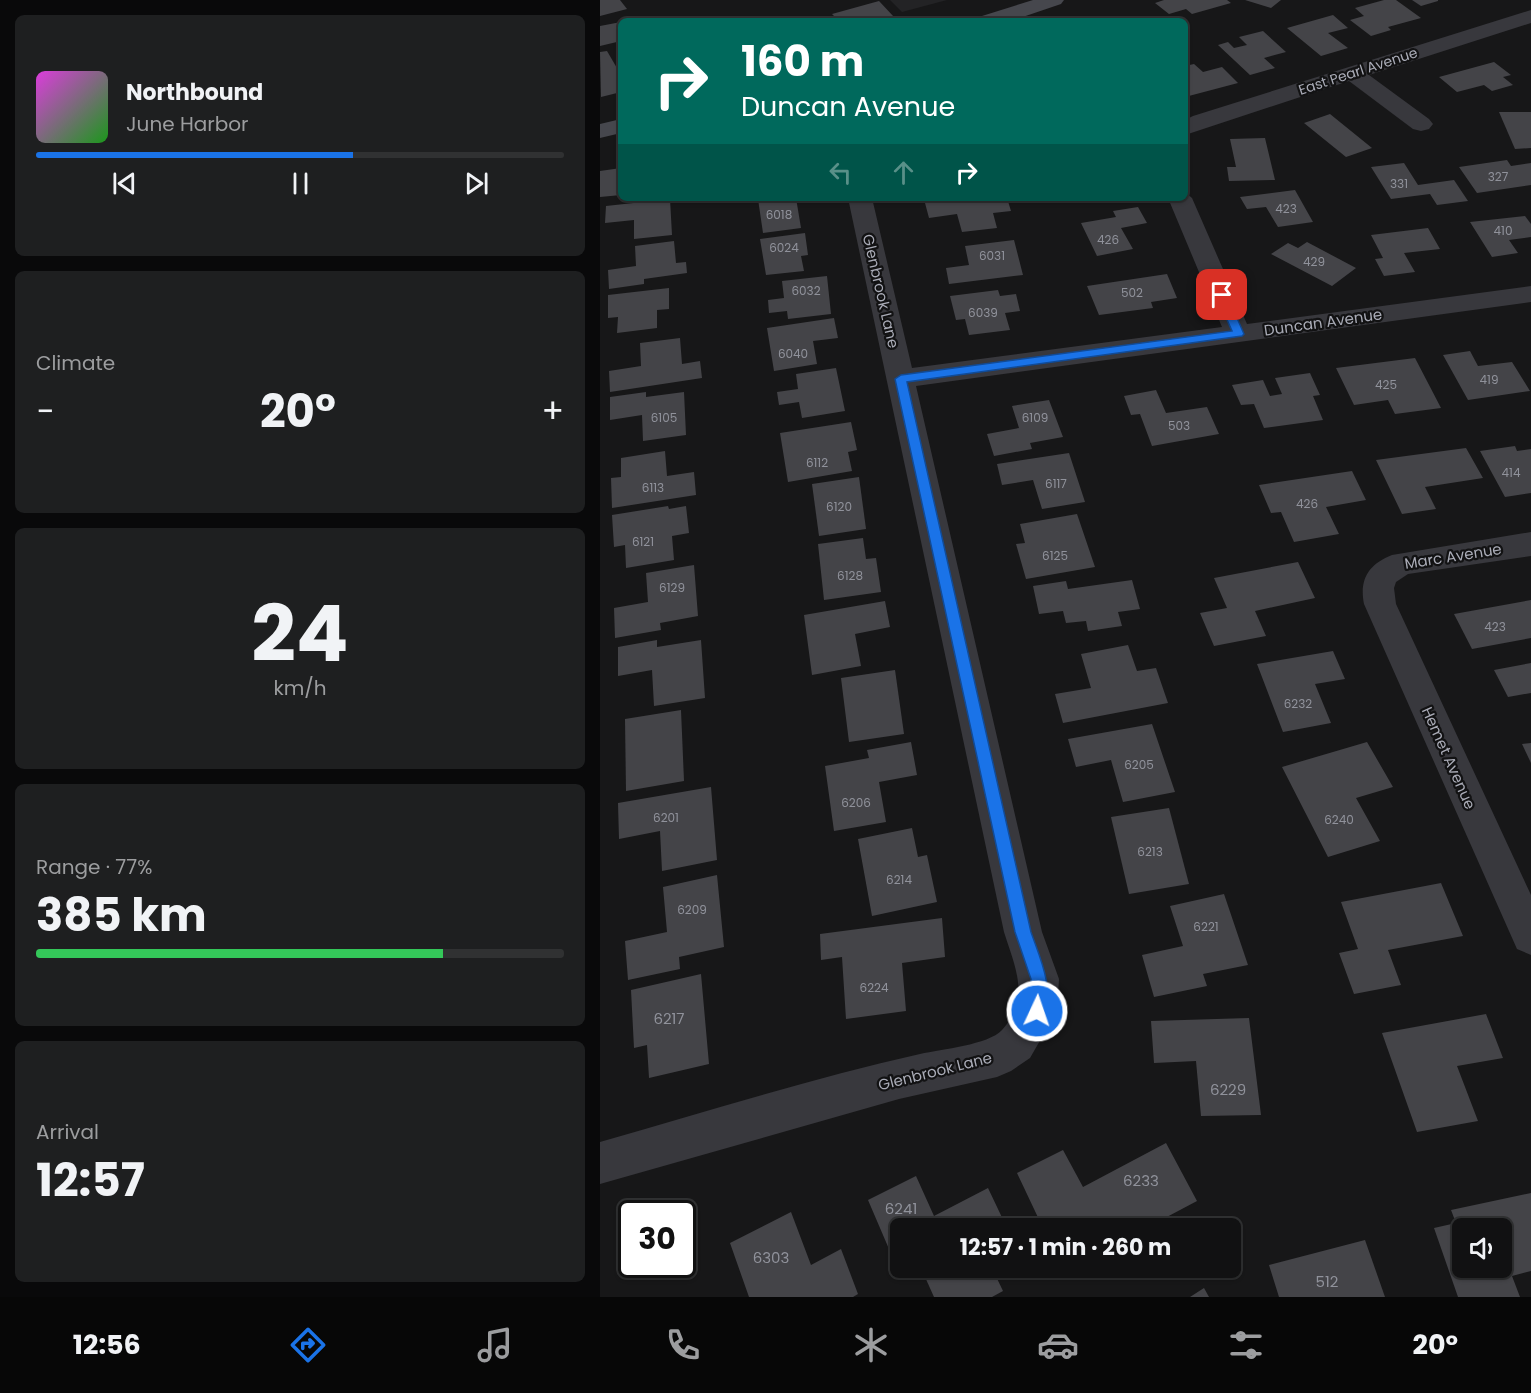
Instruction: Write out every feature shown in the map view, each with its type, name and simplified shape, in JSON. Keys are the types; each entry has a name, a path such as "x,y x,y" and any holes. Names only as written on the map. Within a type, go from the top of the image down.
{"main road":[{"path":"999,18 1054,0"},
{"path":"600,131 618,127"}],"street":[{"name":"East Pearl Avenue","path":"1188,127 1531,16"},
{"path":"1353,73 1421,124"},
{"name":"Glenbrook Lane","path":"600,1163 899,1079 997,1058 1016,1044 1037,1011 1039,979 1023,932 861,201"},
{"path":"1181,201 1238,334"},
{"name":"Duncan Avenue","path":"901,379 1531,294"},
{"name":"Marc Avenue","path":"1380,578 1385,570 1403,563 1531,544"},
{"name":"Hemet Avenue","path":"1380,578 1377,592 1380,604 1521,894 1531,937"}],"shaded area":[{"path":"890,0 947,0 902,12"}],"building":[{"path":"600,0 620,0 627,9 600,16"},
{"path":"1164,0 1227,0 1231,3 1192,14 1186,9 1169,14 1155,3"},
{"path":"1245,0 1281,0 1271,8"},
{"path":"1384,0 1396,0 1421,18 1388,27 1391,30 1371,36 1350,20 1364,16 1355,8"},
{"path":"1412,0 1438,0 1438,1 1421,6"},
{"path":"879,1 894,17 836,18 832,14"},
{"path":"1333,15 1348,28 1328,33 1348,48 1321,56 1287,28"},
{"path":"618,23 618,42 600,46 600,26"},
{"path":"1263,31 1286,52 1264,58 1275,68 1250,75 1218,45 1228,42 1234,48 1247,45 1239,37"},
{"path":"607,51 618,70 618,93 601,97 600,52"},
{"path":"1494,62 1511,75 1503,77 1513,85 1492,91 1484,85 1457,92 1439,77"},
{"path":"1194,64 1203,72 1222,67 1238,83 1188,96 1188,65"},
{"path":"1499,112 1531,112 1531,148 1515,149"},
{"path":"1330,114 1372,148 1346,157 1304,123"},
{"path":"1265,138 1275,180 1229,181 1227,167 1236,167 1230,139"},
{"path":"1507,160 1511,166 1531,163 1531,185 1477,193 1459,167"},
{"path":"1404,163 1418,185 1454,180 1468,201 1437,205 1430,194 1391,199 1371,167"},
{"path":"618,168 618,195 600,197 600,171"},
{"path":"1295,190 1313,222 1278,227 1266,207 1247,209 1240,197"},
{"path":"670,201 672,235 634,239 634,220 605,223 606,206"},
{"path":"758,201 796,201 801,228 763,233"},
{"path":"1008,201 1011,211 993,213 997,228 962,232 957,214 929,218 925,203"},
{"path":"1138,207 1147,223 1121,228 1133,249 1097,256 1081,223 1116,217 1113,211"},
{"path":"1525,216 1531,224 1531,237 1509,240 1518,253 1492,257 1470,222"},
{"path":"1428,228 1440,249 1404,253 1415,272 1384,276 1375,259 1383,258 1371,235"},
{"path":"805,233 808,255 801,256 804,271 766,275 760,239"},
{"path":"1014,240 1023,275 949,284 946,268 969,265 965,246"},
{"path":"674,241 676,263 686,262 687,273 644,279 644,284 609,289 608,270 636,266 635,246"},
{"path":"1307,242 1356,268 1332,286 1271,254 1288,243 1298,248"},
{"path":"1167,274 1177,298 1151,302 1153,308 1099,315 1087,286"},
{"path":"827,276 831,314 788,319 787,311 769,313 768,300 784,298 782,281"},
{"path":"669,288 669,309 657,310 657,328 617,333 618,317 608,318 608,295"},
{"path":"998,290 1000,296 1016,294 1020,311 1005,313 1010,330 969,335 965,319 956,320 950,296"},
{"path":"834,318 838,338 813,341 817,364 774,371 767,328"},
{"path":"680,338 682,364 700,361 702,378 610,392 609,371 641,366 640,343"},
{"path":"1470,351 1478,366 1512,362 1530,391 1468,400 1443,355"},
{"path":"1415,358 1441,408 1395,414 1388,400 1354,405 1336,368"},
{"path":"836,368 845,411 802,418 799,402 779,405 777,392 798,389 796,374"},
{"path":"1310,373 1320,395 1313,396 1323,420 1264,428 1254,404 1241,405 1232,385 1263,380 1270,396 1282,394 1275,378"},
{"path":"1156,390 1166,413 1207,407 1219,434 1152,446 1140,414 1131,415 1124,396"},
{"path":"646,392 646,397 684,392 686,435 643,441 642,415 610,420 610,397"},
{"path":"1049,400 1063,437 1030,443 1032,449 994,456 987,434 1019,428 1012,406"},
{"path":"851,422 857,450 848,452 852,471 788,482 780,433"},
{"path":"1515,446 1517,451 1531,449 1531,493 1505,497 1480,451"},
{"path":"1466,448 1483,478 1425,487 1436,509 1402,514 1376,460"},
{"path":"665,451 667,476 694,472 696,495 612,508 611,478 621,477 621,458"},
{"path":"1069,453 1085,502 1042,509 1033,480 1002,485 997,464"},
{"path":"1352,471 1366,500 1326,507 1339,534 1294,542 1281,512 1271,513 1259,485"},
{"path":"859,477 866,529 819,536 812,484"},
{"path":"668,506 669,509 686,506 689,533 672,536 674,560 626,568 625,545 614,547 612,515"},
{"path":"1077,514 1095,567 1026,579 1016,544 1025,543 1020,524"},
{"path":"863,538 866,559 876,558 881,592 824,600 818,544"},
{"path":"1298,562 1315,598 1255,611 1266,636 1214,646 1200,613 1227,608 1214,578"},
{"path":"694,565 698,616 660,623 661,630 615,638 614,608 648,602 646,573"},
{"path":"1132,580 1140,609 1118,612 1122,626 1088,631 1086,621 1066,623 1063,611 1039,614 1033,586 1066,581 1068,589"},
{"path":"1531,600 1531,638 1472,649 1454,614"},
{"path":"885,601 890,627 855,634 861,666 812,675 804,615"},
{"path":"657,640 657,647 701,640 705,698 654,706 652,670 618,676 618,647"},
{"path":"1128,645 1137,671 1156,668 1168,703 1063,723 1055,694 1091,688 1081,654"},
{"path":"1333,651 1345,679 1315,684 1331,723 1283,732 1257,664"},
{"path":"1531,663 1531,693 1508,697 1494,670"},
{"path":"895,670 904,734 849,742 841,678"},
{"path":"681,710 684,781 626,791 625,719"},
{"path":"1152,724 1175,792 1123,802 1111,760 1076,767 1068,739"},
{"path":"911,742 917,775 879,782 886,822 834,831 825,766 869,758 867,750"},
{"path":"1367,742 1393,787 1356,798 1380,841 1328,857 1282,767"},
{"path":"1531,743 1531,763 1522,744"},
{"path":"711,787 717,860 662,871 660,831 619,839 618,803"},
{"path":"1169,808 1189,884 1129,894 1111,817"},
{"path":"912,828 918,857 927,855 937,902 872,916 858,839"},
{"path":"717,875 724,947 679,957 680,969 628,980 625,941 667,932 663,887"},
{"path":"1441,883 1463,936 1388,950 1401,985 1354,994 1339,953 1358,949 1341,902"},
{"path":"1224,894 1248,965 1203,974 1207,986 1154,997 1142,955 1183,946 1170,906"},
{"path":"942,918 945,957 902,963 906,1011 846,1019 842,957 821,960 820,934"},
{"path":"701,974 709,1064 649,1078 647,1045 634,1048 631,990"},
{"path":"1486,1014 1503,1058 1457,1066 1478,1121 1417,1132 1382,1033"},
{"path":"1249,1018 1261,1115 1201,1116 1196,1061 1154,1063 1151,1021"},
{"path":"1166,1143 1197,1201 1165,1218 1038,1218 1017,1173 1063,1150 1083,1187"},
{"path":"916,1176 934,1216 988,1188 1002,1218 890,1218 890,1251 868,1200"},
{"path":"1531,1193 1531,1271 1512,1276 1512,1218 1454,1218 1451,1210"},
{"path":"791,1212 811,1265 841,1249 858,1294 853,1297 749,1297 730,1243"},
{"path":"1452,1224 1452,1278 1512,1278 1512,1276 1520,1297 1458,1297 1434,1228"},
{"path":"1365,1240 1385,1297 1279,1297 1269,1265"},
{"path":"925,1278 997,1278 1003,1291 992,1297 934,1297"},
{"path":"1204,1288 1209,1297 1190,1297"}],"route":[{"path":"1037,1011 1039,979 1023,932 901,379 1238,334 1222,295"}]}
